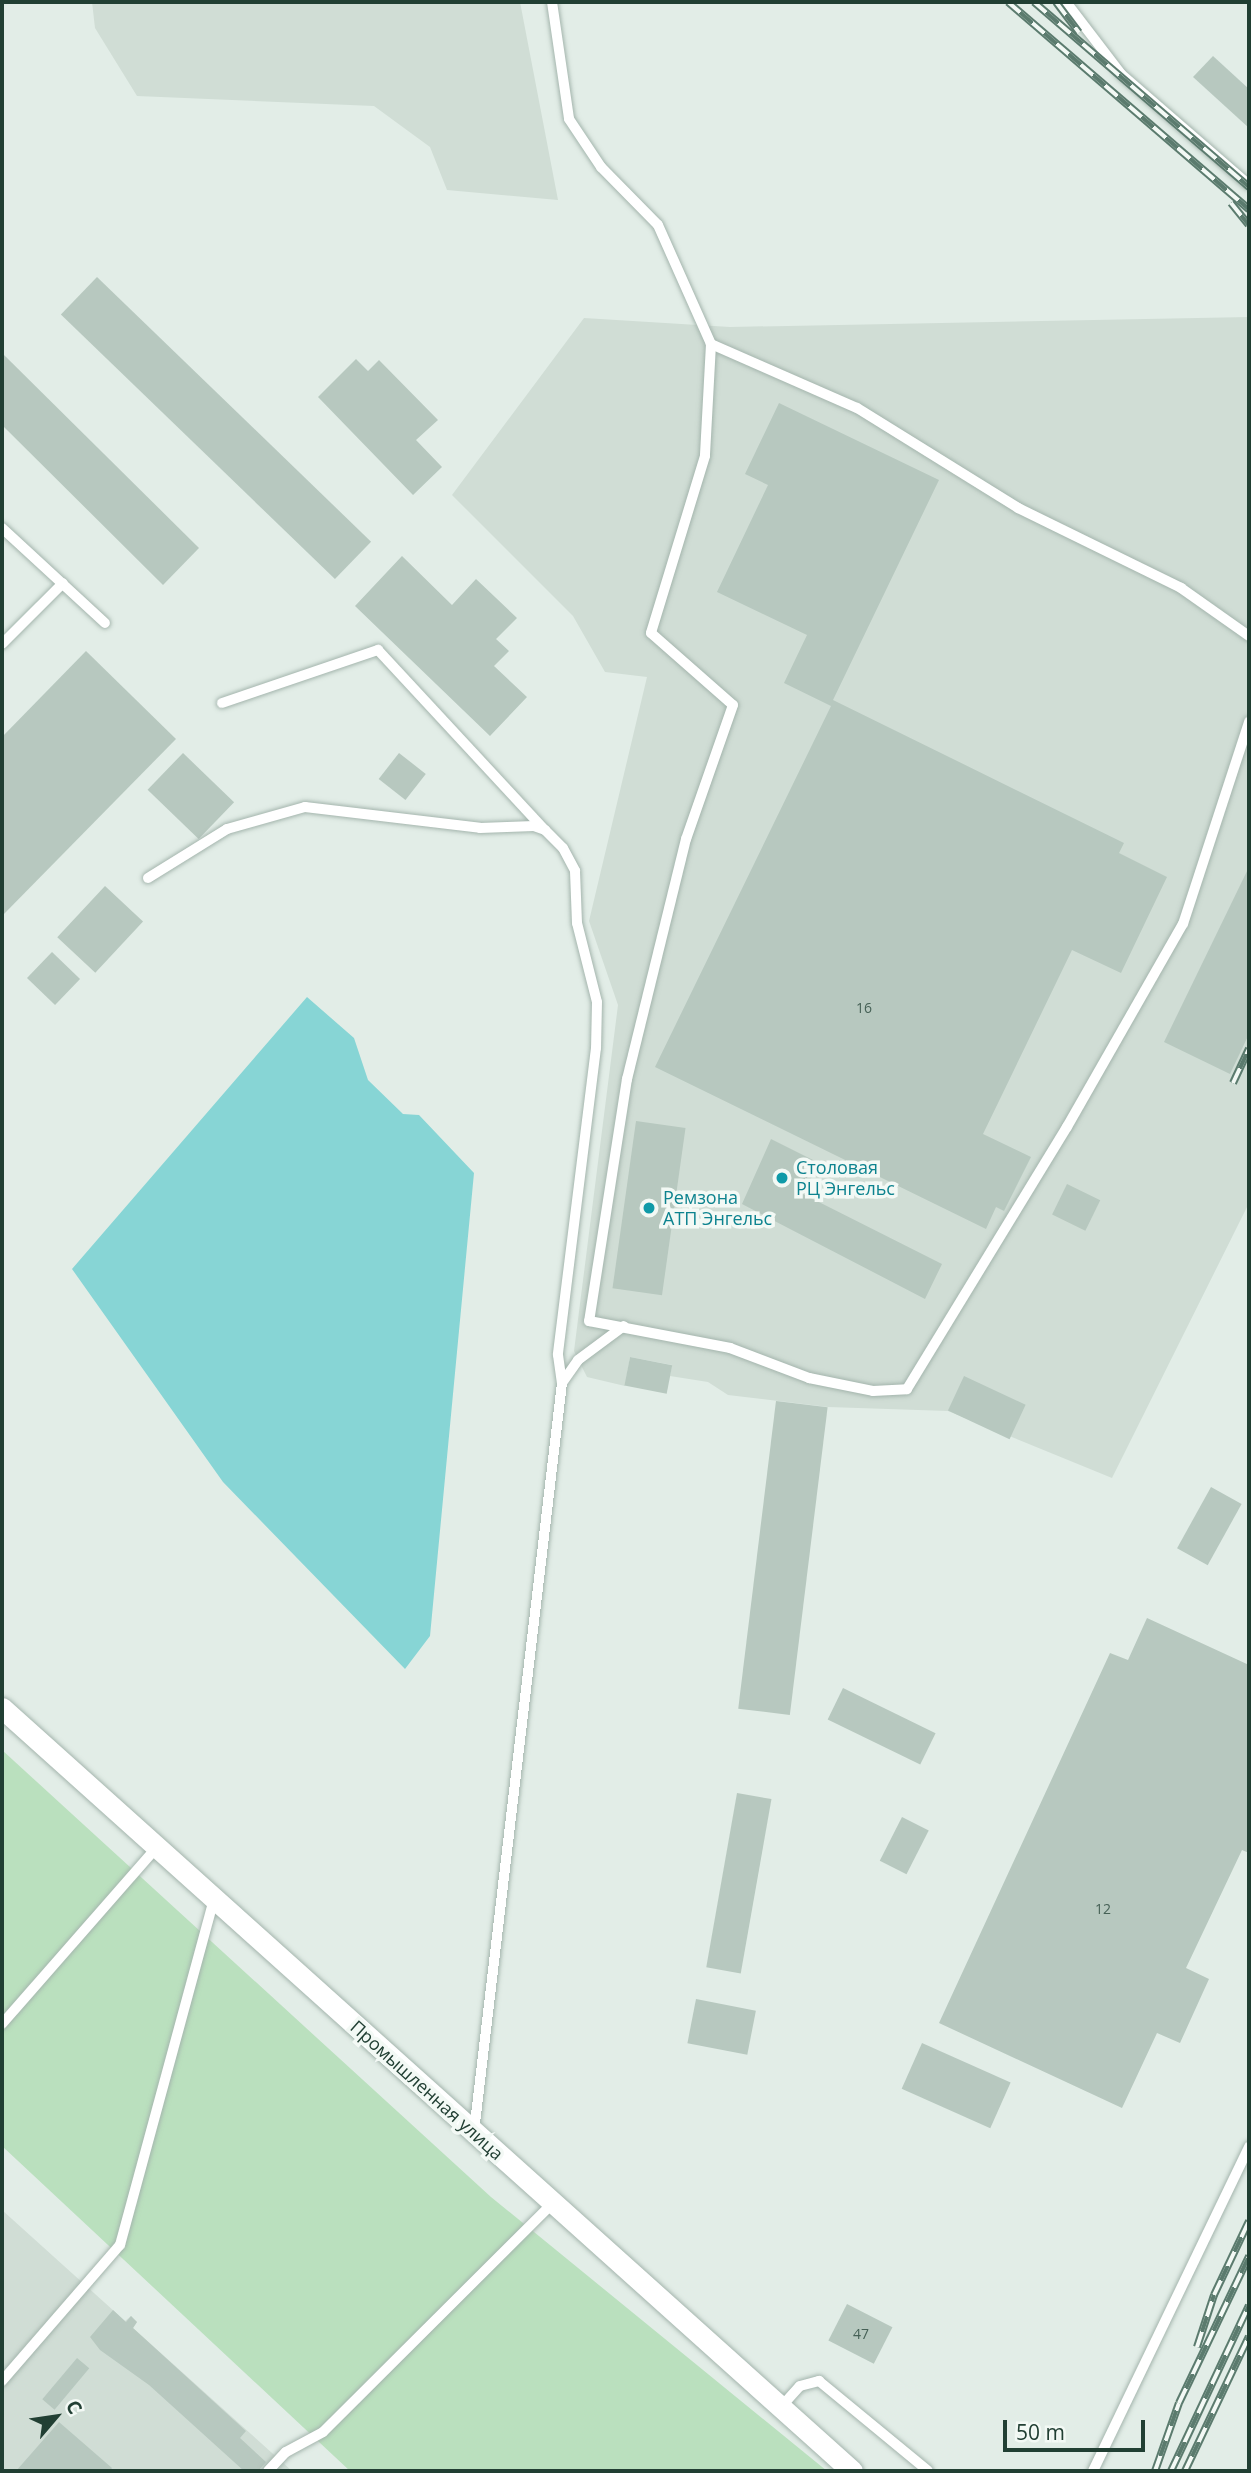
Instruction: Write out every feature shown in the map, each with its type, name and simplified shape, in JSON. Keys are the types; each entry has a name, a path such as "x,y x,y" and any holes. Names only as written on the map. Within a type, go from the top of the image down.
{"street":[{"name":"Промышленная улица","path":"2,1708 852,2471"}],"lane":[{"path":"552,2 569,119 601,167 658,225 711,344 705,456 651,633 733,705 685,839 626,1079 589,1321 730,1348 809,1378 873,1391 907,1389 1067,1127 1183,924 1249,722"},
{"path":"1066,2 1121,74 1249,185"},
{"path":"711,344 857,408 1018,508 1181,588 1249,636"},
{"path":"2,528 105,623"},
{"path":"2,644 63,583"},
{"path":"222,703 377,650 563,848 575,871 577,923 597,1002 596,1048 558,1355 562,1383 474,2132"},
{"path":"148,878 227,830 305,807 480,828 545,830"},
{"path":"562,1383 579,1360 624,1326"},
{"path":"2,2024 157,1847"},
{"path":"2,2381 120,2245 214,1899"},
{"path":"1093,2471 1249,2147"},
{"path":"268,2471 286,2452 323,2432 554,2203"},
{"path":"781,2407 800,2386 819,2381 928,2471"}],"shaded area":[{"path":"92,2 520,2 558,200 447,190 430,147 374,106 137,96 95,28"},
{"path":"1249,317 1249,1203 1112,1478 948,1411 828,1407 728,1395 708,1382 670,1376 672,1365 630,1357 625,1386 587,1377 574,1351 618,1005 589,921 647,677 605,672 573,616 452,495 584,318 730,327"},
{"path":"2,2210 125,2321 131,2316 137,2322 133,2328 292,2471 2,2471"}],"green space":[{"path":"2,1750 491,2197 827,2471 350,2471 2,2146"}],"water":[{"path":"307,997 354,1038 368,1080 403,1114 419,1115 474,1173 430,1636 405,1669 223,1482 72,1269"}],"building":[{"path":"1213,56 1249,89 1249,128 1193,77"},
{"path":"97,277 371,542 335,579 61,314"},
{"path":"2,353 199,548 163,585 2,425"},
{"path":"356,359 368,371 379,360 438,420 416,440 442,467 413,495 318,397"},
{"path":"779,403 939,480 833,700 1124,843 1119,853 1167,877 1121,973 1072,950 983,1134 1031,1157 1004,1211 996,1207 986,1229 655,1067 831,706 784,683 807,635 717,592 768,485 745,474"},
{"path":"402,556 452,605 476,579 517,618 496,639 509,651 494,666 527,697 490,736 355,606"},
{"path":"86,651 176,739 2,916 2,737"},
{"path":"183,753 234,802 199,839 148,790"},
{"path":"399,753 426,774 405,800 379,779"},
{"path":"1249,867 1249,1034 1230,1074 1164,1042"},
{"path":"105,886 143,921 95,973 57,937"},
{"path":"52,952 80,979 55,1005 27,978"},
{"name":"Ремзона АТП Энгельс","path":"636,1121 686,1128 662,1295 612,1288"},
{"path":"771,1139 819,1163 803,1194 942,1264 925,1299 742,1204"},
{"path":"1067,1184 1100,1200 1085,1231 1052,1215"},
{"path":"630,1357 672,1365 667,1394 624,1385"},
{"path":"964,1376 1026,1405 1010,1439 948,1410"},
{"path":"776,1401 828,1407 790,1715 738,1709"},
{"path":"1211,1487 1242,1504 1208,1565 1177,1548"},
{"path":"1147,1618 1249,1665 1249,1853 1242,1850 1186,1968 1209,1979 1180,2043 1157,2033 1122,2108 939,2023 1110,1653 1128,1660"},
{"path":"843,1688 936,1733 920,1765 828,1719"},
{"path":"737,1793 771,1799 741,1973 706,1967"},
{"path":"902,1817 929,1831 906,1874 880,1861"},
{"path":"696,1999 756,2011 747,2055 687,2043"},
{"path":"922,2043 1011,2082 990,2128 902,2089"},
{"path":"847,2304 892,2327 874,2364 828,2341"},
{"path":"113,2310 126,2322 131,2316 137,2322 133,2328 246,2431 240,2438 266,2462 258,2471 244,2471 149,2385 100,2350 90,2337"},
{"path":"77,2358 89,2368 55,2410 42,2399"},
{"path":"59,2422 112,2468 110,2471 16,2471"}],"railway":[{"path":"1008,2 1249,209"},
{"path":"1034,2 1249,187"},
{"path":"1056,2 1079,32"},
{"path":"1231,203 1249,225"},
{"path":"1233,1083 1249,1048"},
{"path":"1197,2347 1214,2295 1249,2221"},
{"path":"1155,2471 1179,2403 1249,2256"},
{"path":"1171,2471 1249,2305"},
{"path":"1185,2471 1249,2336"}],"place":[{"name":"Столовая РЦ Энгельс","path":"782,1178"},
{"name":"Ремзона АТП Энгельс","path":"649,1208"}]}
